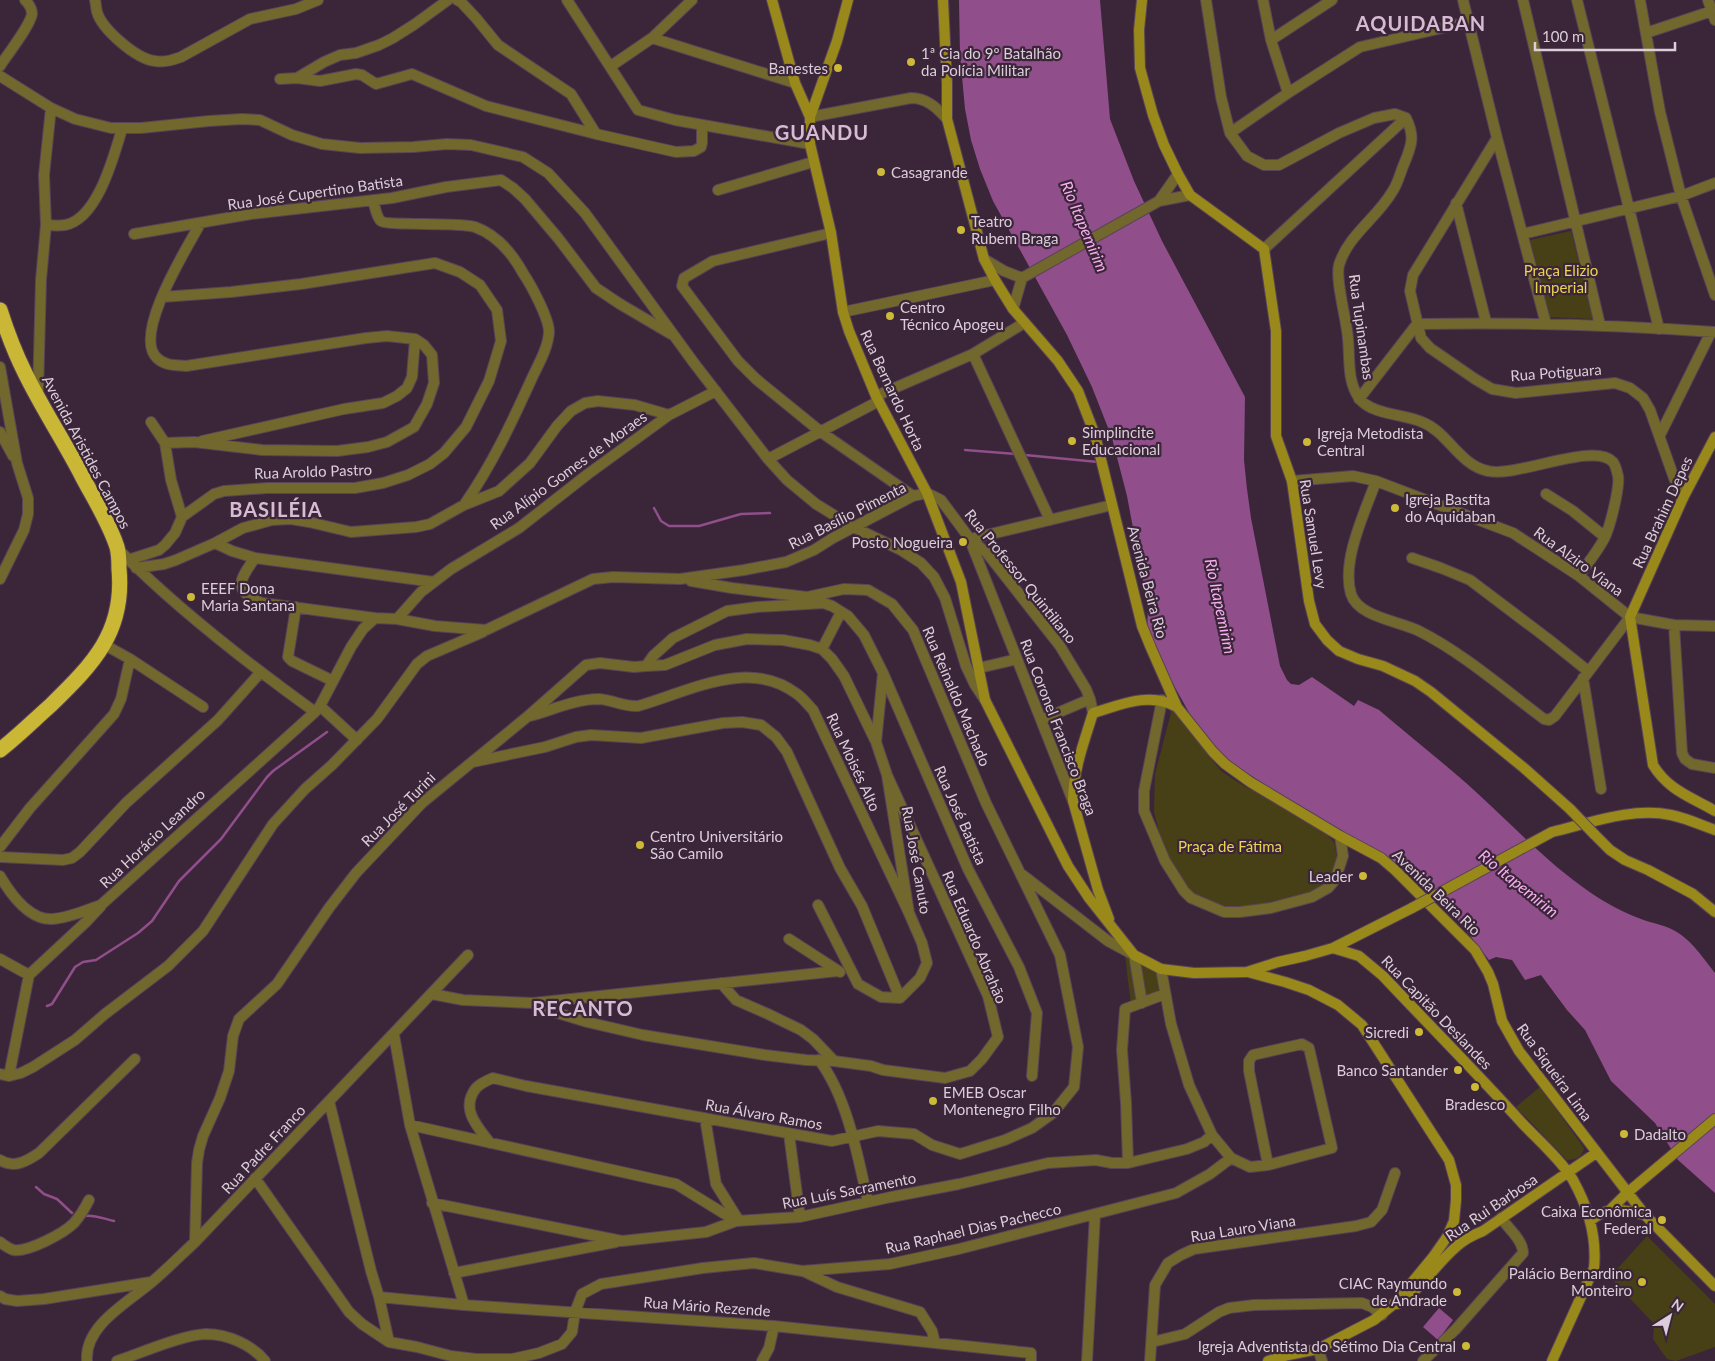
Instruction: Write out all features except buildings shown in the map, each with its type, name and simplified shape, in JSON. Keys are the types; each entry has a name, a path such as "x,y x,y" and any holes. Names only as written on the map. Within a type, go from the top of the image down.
{"highway":[{"name":"Avenida Aristides Campos","path":"0,310 11,343 38,397 123,554 118,607 105,644 69,687 0,750"}],"main road":[{"path":"772,0 795,83 810,117"},
{"name":"Rua Bernardo Horta","path":"848,0 837,41 810,117 810,144 813,162 831,233 843,312 849,331 878,398 927,493 961,582 985,700 1068,866 1089,898 1134,955"},
{"name":"Avenida Beira Rio","path":"943,0 947,119 984,259 1013,310 1058,361 1078,391 1095,435 1142,626 1177,707 1213,752 1237,774 1340,836 1381,858 1475,950"},
{"path":"1142,0 1139,30 1140,68 1162,138 1178,174 1190,195 1264,248"},
{"name":"Rua Samuel Levy","path":"1264,248 1276,332 1276,436 1292,481 1309,601 1315,624 1327,640 1339,651 1383,666 1415,681 1431,692 1524,768 1570,809 1610,850 1625,860 1693,894 1715,912"},
{"name":"Rua Brahim Depes","path":"1630,617 1683,498 1715,437"},
{"name":"Rua Alziro Viana","path":"1630,617 1653,765 1661,777 1674,789 1715,810"},
{"path":"1073,801 1078,758 1093,713 1142,699 1162,700 1177,707"},
{"name":"Rua Coronel Francisco Braga","path":"1073,801 1098,890 1112,928"},
{"path":"1134,955 1161,969 1194,973 1247,972 1333,948 1412,908 1552,832 1623,815 1648,812 1672,815 1715,830"},
{"name":"Rua Capitão Deslandes","path":"1333,948 1359,956 1368,963 1511,1111 1567,1172 1580,1195 1590,1221 1595,1253 1594,1268 1552,1361"},
{"name":"Rua Siqueira Lima","path":"1475,950 1493,984 1502,1021 1519,1051 1645,1215 1715,1286"},
{"path":"1247,972 1309,990 1338,1005 1362,1025 1448,1160 1453,1172 1456,1185 1456,1200 1454,1220 1447,1237 1433,1257 1386,1312"},
{"path":"1611,1210 1627,1193 1715,1119"},
{"name":"Rua Rui Barbosa","path":"1268,1361 1318,1349 1358,1329 1386,1312 1408,1298 1455,1247 1483,1231 1596,1153"},
{"path":"1590,1221 1600,1212 1611,1210 1645,1215"}],"street":[{"path":"0,66 32,15 25,0"},
{"path":"95,0 97,13 123,45 140,57 155,61 170,61 181,57 250,19 296,9 318,0"},
{"path":"297,78 324,62 379,45 393,38 448,0"},
{"path":"457,0 476,18 498,45 571,94 596,134"},
{"path":"567,0 638,110 702,126 810,144"},
{"path":"611,66 652,38 692,0"},
{"path":"1206,0 1221,97 1230,133 1247,156 1264,164 1279,165 1374,118 1395,114 1406,118 1264,248"},
{"path":"1263,0 1272,40 1288,93"},
{"path":"1272,40 1332,0"},
{"path":"1463,0 1546,324"},
{"path":"1523,0 1600,326"},
{"path":"1578,0 1659,329"},
{"path":"1640,0 1660,112 1681,196 1715,295"},
{"path":"1646,33 1714,15 1708,0"},
{"path":"1230,133 1360,47 1468,22"},
{"path":"652,38 795,83"},
{"path":"280,79 297,78 320,81 356,74 376,84 412,74 486,106 676,152 694,151 701,147 702,126"},
{"path":"0,76 51,108 75,120 112,128 141,128 209,121 260,120 292,135 322,144 360,148 447,144 471,145 523,157 548,173 585,213 674,336 768,459 787,480 816,504 854,527 901,550 921,564 934,577 945,598 966,666 985,700"},
{"path":"810,117 911,98 920,98 927,101 947,119"},
{"path":"38,397 41,280 46,225 44,174 51,108"},
{"name":"Rua Tupinambas","path":"1406,118 1413,137 1409,152 1392,192 1344,249 1338,267 1340,291 1346,320 1349,369 1352,384 1359,399 1368,406 1390,414 1423,422 1440,434 1456,451 1475,466 1488,471 1514,470 1573,457 1600,456 1609,459 1615,464 1619,483 1605,537 1579,576"},
{"path":"46,225 65,225 71,223 92,204 110,170 122,129"},
{"name":"Rua Potiguara","path":"1497,138 1413,275 1410,291 1421,338 1430,348 1492,389 1516,393 1615,383 1630,388 1643,398 1650,410 1683,498"},
{"path":"718,190 813,162"},
{"path":"1157,202 1178,174"},
{"name":"Rua José Cupertino Batista","path":"134,234 251,214 373,200 416,194 446,187 501,180 525,198 596,288 674,336"},
{"path":"1523,234 1681,196 1715,183"},
{"path":"1013,310 1024,277 1157,202 1190,195"},
{"path":"373,200 379,219 386,224 424,223 473,227 496,238 516,261 531,286 542,309 549,331 544,354 517,412 494,458 464,506"},
{"path":"1456,203 1486,322"},
{"path":"194,442 262,450 337,452 368,447 387,442 414,427 427,404 434,383 432,355 424,345 415,339 387,336 186,366 164,363 154,354 150,338 152,324 162,297 200,224"},
{"path":"831,233 713,262 684,278 682,286 738,361 750,373 821,432 913,496"},
{"path":"984,259 1004,270 1024,277"},
{"name":"Rua Aroldo Pastro","path":"162,297 301,284 434,264 460,272 480,285 497,310 501,341 489,381 466,427 444,453 430,464 408,475 383,484 355,488 266,488 224,491 214,494 182,517"},
{"path":"843,312 995,280"},
{"path":"1359,399 1417,324 1486,322 1713,332 1660,435"},
{"path":"768,459 821,432 878,398 973,354 1024,323"},
{"path":"165,444 194,442 344,409 383,404 407,388 412,377 415,339"},
{"path":"973,354 1050,520"},
{"path":"0,367 18,464 28,498 28,514 24,530 0,579"},
{"name":"Rua Alípio Gomes de Moraes","path":"396,619 409,604 451,569 519,528 588,474 669,415 716,391"},
{"path":"136,568 164,564 215,543 243,528 272,520 291,519 351,532 416,528 430,524 464,506 499,491 530,463 557,426 571,411 585,403 598,401 635,405 669,415"},
{"path":"123,554 159,550 165,546 175,532 182,517 165,444 151,422"},
{"path":"0,432 18,464"},
{"name":"Rua Alziro Viana","path":"1292,481 1353,476 1376,481 1513,533 1579,576 1630,617"},
{"name":"Rua Brahim Depes","path":"1376,481 1350,556 1348,579 1351,595 1355,603 1364,611 1418,631 1451,650 1544,719 1549,720 1555,716 1630,617"},
{"name":"Rua Basílio Pimenta","path":"254,558 241,579 241,586 252,598 262,603 396,619 435,626 486,630 593,579 612,577 680,579 786,562 814,550 913,496 927,493"},
{"name":"Rua Professor Quintiliano","path":"927,493 941,500 970,540 986,553 1060,646 1090,699 1093,713"},
{"path":"1546,494 1573,511 1605,537"},
{"path":"970,540 1112,505"},
{"name":"Rua Coronel Francisco Braga","path":"970,540 1073,801"},
{"path":"215,543 254,558 434,582"},
{"path":"123,554 136,568 260,672 317,709 357,740"},
{"path":"1412,558 1470,580 1548,639 1585,675 1601,789"},
{"name":"Rua Reinaldo Machado","path":"680,579 732,588 808,597 844,589 868,590 892,604 913,630 986,802 1020,873 1108,941 1134,955"},
{"name":"Rua José Batista","path":"808,597 832,606 848,616 864,635 883,673 968,868 1018,967 1037,1013 1032,1076"},
{"path":"646,666 653,656 672,638 727,611 757,607 824,603"},
{"path":"296,607 288,657 292,661 333,681"},
{"path":"841,612 822,649 844,676 876,742"},
{"path":"1630,617 1674,625 1715,626"},
{"path":"317,709 357,637 375,618"},
{"path":"1674,625 1682,752 1685,759 1692,764 1715,768"},
{"path":"101,905 87,921 29,975 5,1075 21,1073 33,1067 75,1040 188,948 203,931 273,824 305,789 377,719 417,664 427,656 486,630"},
{"name":"Rua José Turini","path":"195,1242 199,1150 230,1071 232,1036 239,1019 281,979 329,908 356,873 422,803 586,665 600,663 634,667 666,664 716,645 747,639 784,640 822,649"},
{"path":"105,644 203,707"},
{"path":"0,847 30,808 114,714 121,699 130,659"},
{"path":"979,668 1017,659"},
{"path":"0,857 63,860 72,858 80,852 126,803 218,720 260,672"},
{"name":"Rua José Canuto","path":"883,673 876,742 887,775 909,913 922,943 927,963 920,978 900,998"},
{"name":"Rua Moisés Alto","path":"526,717 591,699 602,699 631,707 638,706 697,686 742,677 760,677 785,686 798,694 814,710 909,913"},
{"path":"1041,720 1090,699"},
{"path":"1162,700 1145,783 1144,812 1165,861 1184,891 1191,898 1224,912 1240,912 1271,908 1312,897 1328,888 1335,880 1343,856 1340,836"},
{"name":"Rua Horácio Leandro","path":"0,876 19,902 40,917 50,919 61,917 101,905 317,709"},
{"path":"470,762 545,747 591,735 640,738 723,724 742,722 761,725 776,738 787,752 840,868 862,906 900,998 881,997 788,939"},
{"name":"Rua Eduardo Abrahão","path":"834,1061 945,1078 970,1071 982,1059 998,1037 988,996 887,775"},
{"name":"Rua Álvaro Ramos","path":"490,1143 473,1121 469,1102 477,1087 493,1078 526,1086 832,1141 878,1131 914,1134 932,1145 960,1154 1006,1140 1032,1128 1053,1113 1074,1087 1078,1047 1060,955 1020,873"},
{"path":"818,905 858,984"},
{"name":"Rua Padre Franco","path":"87,1361 86,1353 90,1343 105,1320 152,1282 195,1242 468,955"},
{"path":"1134,955 1142,1003"},
{"path":"0,958 29,975"},
{"path":"1161,969 1170,1024 1189,1085 1212,1135 1231,1158 1250,1168 1268,1165 1332,1148 1309,1048 1302,1044 1253,1055 1249,1061 1249,1071 1268,1165"},
{"path":"432,994 463,1000 533,1003 838,970"},
{"path":"721,983 736,1000 776,1018 813,1039 834,1061"},
{"path":"1128,1163 1122,1050 1125,1009 1165,994"},
{"path":"533,1003 551,1011 587,1022 643,1036 806,1060 834,1061"},
{"path":"394,1034 410,1125 464,1305"},
{"path":"0,1160 5,1164 17,1164 27,1161 39,1153 135,1059"},
{"path":"819,1060 830,1074 853,1136 868,1202"},
{"path":"329,1101 389,1342"},
{"path":"705,1118 716,1184 738,1221"},
{"path":"410,1125 676,1184 738,1221"},
{"path":"789,1134 800,1217"},
{"name":"Rua Luís Sacramento","path":"622,1241 706,1232 738,1221 800,1217 1048,1163 1096,1160 1128,1163 1187,1149 1204,1142 1212,1135"},
{"name":"Rua Raphael Dias Pachecco","path":"389,1342 451,1356 476,1359 512,1359 539,1353 562,1344 572,1332 575,1312 582,1294 601,1284 703,1268 754,1263 802,1271 890,1264 1176,1193 1210,1174 1231,1158"},
{"name":"Rua Lauro Viana","path":"1150,1361 1156,1285 1168,1263 1194,1249 1356,1226 1371,1222 1382,1210 1396,1173"},
{"path":"255,1178 349,1312 362,1324 389,1342"},
{"path":"0,1242 14,1250 23,1250 50,1238 67,1229 75,1222 89,1200"},
{"path":"432,1203 622,1241"},
{"path":"1087,1361 1095,1214"},
{"path":"1423,1361 1456,1329 1523,1253 1523,1248 1519,1241 1501,1218"},
{"path":"454,1273 622,1241"},
{"path":"802,1271 837,1287 920,1312 932,1332 935,1343"},
{"path":"0,1296 17,1301 44,1299 152,1282"},
{"name":"Rua Mário Rezende","path":"379,1298 774,1326 935,1343 1031,1357"},
{"path":"1152,1342 1185,1334 1219,1312 1229,1308 1254,1305 1362,1303 1386,1312"},
{"path":"762,1361 770,1348 774,1326"},
{"path":"117,1361 172,1342 207,1334 243,1343 259,1353 265,1361"},
{"path":"1318,1349 1322,1361"}],"green space":[{"name":"Praça Elizio Imperial","path":"1571,231 1593,319 1549,317 1530,240"},
{"name":"Praça de Fátima","path":"1172,709 1221,771 1247,788 1273,799 1325,833 1334,842 1338,861 1329,880 1323,886 1310,893 1253,906 1223,907 1191,896 1163,849 1154,811 1155,774"},
{"path":"1125,955 1158,973 1162,992 1131,1005"},
{"path":"1540,1087 1584,1148 1582,1154 1578,1157 1567,1160 1516,1107"},
{"path":"1647,1236 1715,1304 1715,1347 1676,1361 1667,1359 1653,1339 1654,1324 1610,1277"}],"water":[{"name":"Rio Itapemirim","path":"959,0 1100,0 1110,119 1134,181 1162,241 1245,397 1244,460 1251,518 1280,666 1287,680 1291,684 1299,685 1312,677 1354,706 1358,700 1379,710 1478,793 1539,851 1577,883 1622,911 1675,931 1690,942 1699,952 1715,973 1715,1193 1678,1160 1655,1123 1611,1081 1585,1030 1567,1010 1541,975 1525,980 1512,960 1496,957 1489,960 1443,901 1424,883 1403,868 1301,808 1233,764 1219,752 1192,718 1162,664 1147,629 1148,608 1127,496 1112,438 1092,387 1067,335 993,201 980,169 971,140 965,109 960,55"},
{"path":"1439,1308 1453,1320 1438,1340 1423,1327"}],"waterway":[{"path":"965,450 1016,454"},
{"path":"1025,455 1098,462"},
{"path":"654,508 661,521 669,526 699,526 741,514 770,513"},
{"path":"47,1006 52,1004 75,967 83,962 96,960 138,933 152,921 179,881 221,839 267,777 327,732"},
{"path":"36,1187 44,1194 57,1199 72,1213"},
{"path":"84,1216 95,1216 114,1221"}],"place":[{"name":"1ª Cia do 9º Batalhão da Polícia Militar","path":"911,62"},
{"name":"Banestes","path":"838,68"},
{"name":"Casagrande","path":"881,172"},
{"name":"Teatro Rubem Braga","path":"961,230"},
{"name":"Centro Técnico Apogeu","path":"890,316"},
{"name":"Simplincite Educacional","path":"1072,441"},
{"name":"Igreja Metodista Central","path":"1307,442"},
{"name":"Igreja Bastita do Aquidaban","path":"1395,508"},
{"name":"Posto Nogueira","path":"963,542"},
{"name":"EEEF Dona Maria Santana","path":"191,597"},
{"name":"Centro Universitário São Camilo","path":"640,845"},
{"name":"Leader","path":"1363,876"},
{"name":"Sicredi","path":"1419,1032"},
{"name":"Banco Santander","path":"1458,1070"},
{"name":"Bradesco","path":"1475,1087"},
{"name":"EMEB Oscar Montenegro Filho","path":"933,1101"},
{"name":"Dadalto","path":"1624,1134"},
{"name":"Caixa Econômica Federal","path":"1662,1220"},
{"name":"Palácio Bernardino Monteiro","path":"1642,1282"},
{"name":"CIAC Raymundo de Andrade","path":"1457,1292"},
{"name":"Igreja Adventista do Sétimo Dia Central","path":"1466,1346"}],"district":[{"name":"AQUIDABAN","path":"1421,23"},
{"name":"GUANDU","path":"822,132"},
{"name":"BASILÉIA","path":"276,509"},
{"name":"RECANTO","path":"583,1008"}]}
